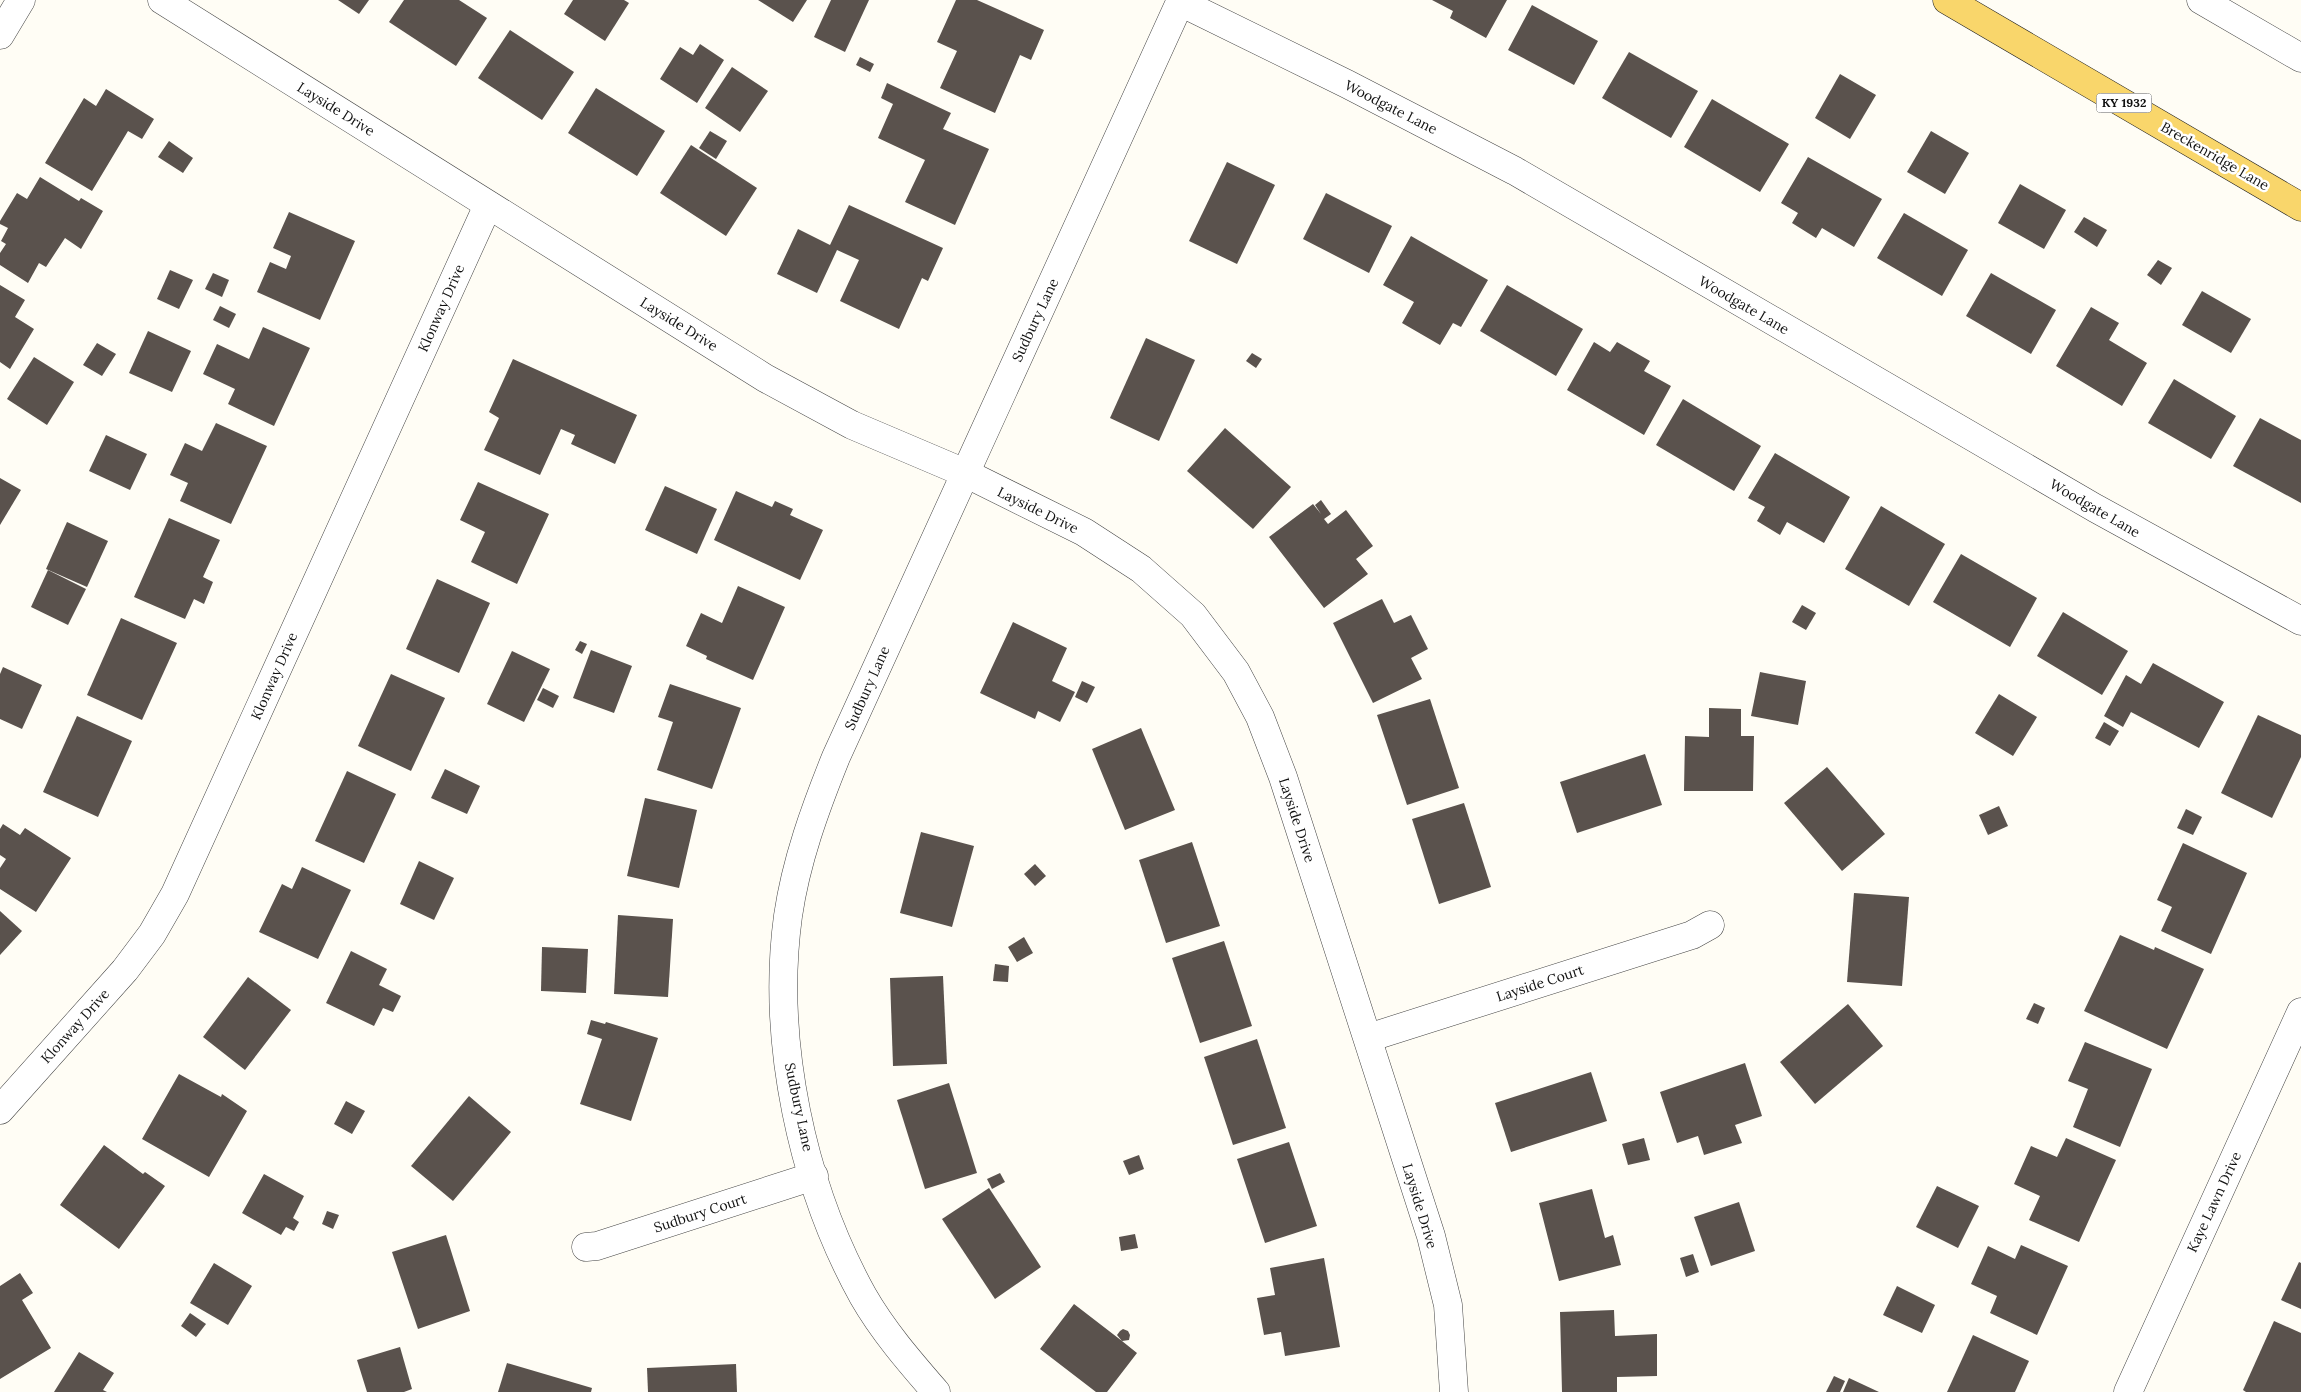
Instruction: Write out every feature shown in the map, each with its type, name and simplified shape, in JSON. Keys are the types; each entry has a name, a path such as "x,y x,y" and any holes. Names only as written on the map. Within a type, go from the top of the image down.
{"main road":[{"name":"Breckenridge Lane","path":"1947,0 2301,207"}],"street":[{"path":"0,36 21,0"},
{"name":"Layside Drive","path":"162,0 766,378 852,425 964,473 1084,532 1141,569 1193,615 1236,672 1260,717 1283,777 1431,1236 1448,1305 1454,1392"},
{"path":"2201,0 2301,58"},
{"name":"Sudbury Lane","path":"936,1392 896,1346 864,1297 832,1233 814,1176 801,1131 790,1081 784,1008 784,970 788,916 796,876 810,824 836,757 1181,1"},
{"name":"Woodgate Lane","path":"1181,1 1515,171 2095,508 2301,621"},
{"name":"Klonway Drive","path":"0,1110 125,970 152,934 175,894 488,205"},
{"name":"Layside Court","path":"1368,1038 1692,935 1710,924"},
{"name":"Kaye Lawn Drive","path":"2128,1392 2301,1012"},
{"name":"Sudbury Court","path":"586,1247 598,1246 814,1176"}],"building":[{"path":"338,0 369,0 359,14"},
{"path":"404,0 459,0 487,18 456,66 389,22"},
{"path":"573,0 624,0 629,3 605,41 564,14"},
{"path":"758,0 807,0 793,22"},
{"path":"831,0 869,0 845,52 814,37"},
{"path":"956,0 977,0 1044,30 1031,60 1020,55 995,113 940,88 957,51 937,42"},
{"path":"1432,0 1507,0 1486,38 1450,18 1453,11"},
{"path":"1532,5 1598,41 1574,85 1508,50"},
{"path":"510,30 574,72 542,120 478,78"},
{"path":"700,44 724,60 697,103 660,79 680,47 693,55"},
{"path":"1629,52 1698,91 1671,138 1602,98"},
{"path":"860,57 874,64 870,72 856,65"},
{"path":"732,67 768,91 740,132 705,108"},
{"path":"1840,74 1876,95 1850,139 1815,118"},
{"path":"887,83 951,113 943,129 989,149 955,225 905,202 925,160 878,138 893,104 881,98"},
{"path":"596,88 665,131 637,176 568,133"},
{"path":"106,89 154,119 142,139 128,131 92,191 45,163 84,98 96,106"},
{"path":"1712,99 1789,144 1760,192 1684,147"},
{"path":"710,131 727,141 716,159 699,148"},
{"path":"1931,131 1969,153 1945,194 1907,172"},
{"path":"169,141 193,158 183,173 158,157"},
{"path":"691,145 757,188 726,236 660,193"},
{"path":"1808,157 1882,199 1854,247 1822,228 1816,238 1792,223 1798,213 1781,203"},
{"path":"1227,162 1275,185 1237,264 1189,241"},
{"path":"40,177 79,201 81,198 103,211 81,249 65,238 46,267 39,263 28,283 0,265 0,253 6,244 1,241 8,228 0,224 0,221 17,193 27,199"},
{"path":"2020,184 2066,210 2044,249 1998,223"},
{"path":"1326,193 1392,226 1369,273 1303,239"},
{"path":"849,205 943,248 928,281 922,278 899,329 840,301 859,260 837,250 817,293 777,274 798,229 830,245"},
{"path":"289,212 355,241 320,320 257,292 270,262 286,269 291,256 273,248"},
{"path":"1904,213 1968,250 1942,296 1877,258"},
{"path":"2084,217 2107,230 2097,247 2074,232"},
{"path":"1411,236 1488,280 1461,327 1453,323 1440,345 1402,323 1414,302 1383,285"},
{"path":"2158,260 2172,268 2161,285 2147,275"},
{"path":"170,270 193,280 179,309 157,299"},
{"path":"213,273 229,280 222,297 205,289"},
{"path":"1991,273 2056,310 2031,354 1966,316"},
{"path":"0,285 25,300 15,317 34,329 10,369 0,362"},
{"path":"1507,285 1583,329 1556,376 1480,331"},
{"path":"2202,291 2251,319 2231,353 2182,325"},
{"path":"220,306 236,314 229,328 213,320"},
{"path":"2091,307 2119,323 2109,340 2147,363 2122,406 2056,366"},
{"path":"263,327 310,348 274,426 228,404 235,389 203,374 217,344 249,359"},
{"path":"148,331 191,351 172,392 129,373"},
{"path":"1146,338 1195,360 1159,441 1110,418"},
{"path":"1594,342 1610,352 1617,342 1650,361 1644,371 1671,386 1644,435 1567,390"},
{"path":"97,343 116,354 102,376 83,365"},
{"path":"1252,353 1262,359 1256,368 1246,361"},
{"path":"34,357 74,382 47,425 7,399"},
{"path":"513,359 637,415 615,464 571,444 575,435 561,429 540,475 484,450 499,418 489,412"},
{"path":"2174,379 2236,416 2211,459 2148,423"},
{"path":"1683,399 1761,446 1734,491 1656,445"},
{"path":"2260,418 2301,440 2301,503 2233,466"},
{"path":"216,423 267,446 231,524 180,501 188,483 170,475 185,443 202,451"},
{"path":"1225,428 1291,487 1253,529 1187,471"},
{"path":"106,435 147,454 130,490 89,471"},
{"path":"1775,453 1850,497 1824,543 1787,522 1780,535 1757,521 1765,507 1748,498"},
{"path":"0,478 21,490 0,525"},
{"path":"478,482 549,514 517,584 471,562 485,532 460,520"},
{"path":"665,486 717,509 697,554 645,530"},
{"path":"736,491 772,507 775,501 793,509 790,515 823,530 800,580 714,540"},
{"path":"1321,500 1331,514 1324,519 1328,524 1346,510 1373,546 1356,559 1368,574 1324,608 1269,537 1313,504 1321,514 1315,505"},
{"path":"1881,506 1945,544 1909,606 1845,569"},
{"path":"169,518 220,540 203,577 213,582 204,604 194,599 185,619 134,597"},
{"path":"67,522 108,541 87,587 46,569"},
{"path":"1961,554 2037,598 2010,647 1933,602"},
{"path":"48,570 86,589 68,625 31,607"},
{"path":"437,579 490,603 459,673 406,649"},
{"path":"738,586 785,607 753,680 706,659 707,656 686,646 701,613 722,623"},
{"path":"1382,599 1394,623 1411,615 1428,649 1411,658 1422,679 1373,703 1333,623"},
{"path":"1802,605 1816,613 1806,630 1792,622"},
{"path":"2063,612 2128,651 2102,695 2037,656"},
{"path":"121,618 177,643 142,720 87,695"},
{"path":"1013,622 1067,648 1052,681 1075,692 1060,722 1038,711 1035,719 980,693"},
{"path":"580,641 587,644 582,654 575,650"},
{"path":"591,650 632,666 614,713 573,698"},
{"path":"512,651 550,669 524,722 487,704"},
{"path":"2153,663 2224,702 2199,748 2131,712 2123,727 2104,716 2126,675 2141,684"},
{"path":"3,667 42,685 22,729 0,719 0,674"},
{"path":"1760,672 1806,681 1798,725 1751,716"},
{"path":"391,674 445,698 411,771 358,746"},
{"path":"1082,681 1095,687 1087,703 1075,697"},
{"path":"670,684 741,708 712,789 657,770 673,722 658,717"},
{"path":"543,688 559,696 553,708 537,700"},
{"path":"1999,694 2037,717 2013,756 1975,733"},
{"path":"1430,699 1459,788 1407,805 1377,715"},
{"path":"1709,708 1741,709 1741,736 1754,736 1753,791 1684,791 1685,736 1709,737"},
{"path":"2258,715 2301,735 2301,757 2272,818 2221,793"},
{"path":"77,716 132,741 98,817 43,792"},
{"path":"2104,722 2119,731 2110,746 2095,738"},
{"path":"1141,728 1175,810 1125,830 1092,749"},
{"path":"1645,754 1662,805 1577,833 1560,782"},
{"path":"1827,767 1885,834 1842,871 1784,803"},
{"path":"445,769 480,786 467,814 431,798"},
{"path":"347,771 396,794 364,863 315,841"},
{"path":"645,798 697,810 679,888 627,876"},
{"path":"1464,803 1491,887 1439,904 1412,819"},
{"path":"1999,806 2008,826 1988,835 1979,815"},
{"path":"2186,809 2202,817 2193,835 2177,828"},
{"path":"3,824 20,835 25,828 71,858 36,912 0,889 0,868 6,859 0,855 0,829"},
{"path":"921,832 974,846 952,927 900,913"},
{"path":"1192,842 1220,926 1166,943 1139,860"},
{"path":"2183,843 2247,873 2211,954 2161,931 2172,907 2157,900"},
{"path":"419,861 454,878 434,920 400,904"},
{"path":"1035,864 1046,876 1035,886 1024,874"},
{"path":"302,867 351,890 318,959 259,932 282,884 292,889"},
{"path":"1854,893 1909,897 1902,986 1847,982"},
{"path":"0,911 22,931 0,955"},
{"path":"618,915 673,919 668,997 614,994"},
{"path":"2120,935 2154,950 2155,947 2204,969 2167,1049 2084,1011"},
{"path":"1024,937 1033,953 1017,962 1008,947"},
{"path":"1224,941 1252,1026 1200,1043 1172,958"},
{"path":"542,947 588,949 586,993 541,991"},
{"path":"351,951 387,969 379,985 401,996 393,1012 383,1008 374,1026 326,1003"},
{"path":"995,964 1009,966 1008,982 993,981"},
{"path":"943,976 947,1064 893,1066 890,978"},
{"path":"248,977 291,1010 245,1070 203,1037"},
{"path":"2034,1003 2045,1008 2038,1024 2026,1019"},
{"path":"1848,1004 1883,1046 1815,1104 1780,1062"},
{"path":"591,1020 605,1024 606,1022 658,1038 631,1121 580,1104 602,1039 587,1034"},
{"path":"1257,1039 1286,1128 1233,1145 1204,1057"},
{"path":"2085,1042 2152,1069 2120,1147 2073,1127 2088,1089 2068,1081"},
{"path":"1745,1063 1762,1116 1735,1125 1742,1143 1704,1155 1698,1136 1677,1143 1660,1092"},
{"path":"1591,1072 1607,1121 1511,1152 1495,1103"},
{"path":"179,1074 221,1097 222,1094 247,1111 209,1177 142,1139"},
{"path":"949,1083 977,1173 925,1189 897,1100"},
{"path":"469,1096 511,1132 453,1201 411,1166"},
{"path":"346,1101 365,1111 352,1134 334,1124"},
{"path":"1644,1138 1650,1160 1628,1165 1622,1144"},
{"path":"2066,1138 2116,1160 2079,1242 2029,1220 2040,1196 2014,1184 2031,1146 2057,1157"},
{"path":"1289,1142 1317,1226 1265,1243 1237,1159"},
{"path":"104,1145 143,1174 145,1172 165,1186 119,1249 60,1205"},
{"path":"1139,1155 1144,1169 1129,1175 1123,1161"},
{"path":"1000,1173 1005,1182 992,1189 987,1179"},
{"path":"264,1174 304,1196 293,1218 299,1222 294,1231 286,1227 281,1235 242,1213"},
{"path":"1937,1186 1979,1206 1958,1248 1916,1227"},
{"path":"989,1188 1041,1267 995,1299 942,1219"},
{"path":"1592,1189 1605,1238 1613,1235 1621,1265 1559,1281 1539,1203"},
{"path":"1739,1202 1755,1251 1711,1266 1694,1217"},
{"path":"327,1211 339,1215 333,1229 322,1224"},
{"path":"1135,1234 1138,1248 1121,1251 1119,1237"},
{"path":"446,1235 470,1311 418,1329 392,1252"},
{"path":"2021,1245 2068,1266 2037,1335 1990,1313 1997,1296 1971,1284 1988,1246 2015,1259"},
{"path":"1693,1254 1699,1272 1686,1277 1680,1258"},
{"path":"1324,1258 1340,1347 1285,1356 1281,1332 1264,1335 1257,1298 1275,1295 1270,1268"},
{"path":"2299,1262 2301,1263 2301,1309 2281,1300"},
{"path":"214,1263 252,1286 228,1325 190,1303"},
{"path":"20,1273 33,1293 22,1300 51,1348 0,1379 0,1286"},
{"path":"1897,1286 1935,1305 1922,1333 1883,1315"},
{"path":"1074,1304 1137,1353 1107,1392 1096,1392 1040,1349"},
{"path":"1614,1310 1615,1336 1657,1334 1657,1376 1617,1377 1617,1392 1562,1392 1560,1312"},
{"path":"190,1313 206,1324 196,1337 181,1326"},
{"path":"2274,1321 2301,1333 2301,1392 2246,1392 2243,1390"},
{"path":"1123,1329 1128,1331 1130,1335 1129,1340 1122,1341 1117,1335"},
{"path":"1973,1335 2029,1361 2015,1392 1947,1392"},
{"path":"400,1347 412,1389 404,1392 367,1392 357,1360"},
{"path":"79,1352 114,1373 103,1390 107,1392 54,1392"},
{"path":"507,1363 592,1388 591,1392 498,1392"},
{"path":"736,1364 737,1392 648,1392 647,1368"},
{"path":"1834,1376 1845,1381 1840,1392 1826,1392"},
{"path":"1849,1378 1879,1392 1843,1392"}]}
